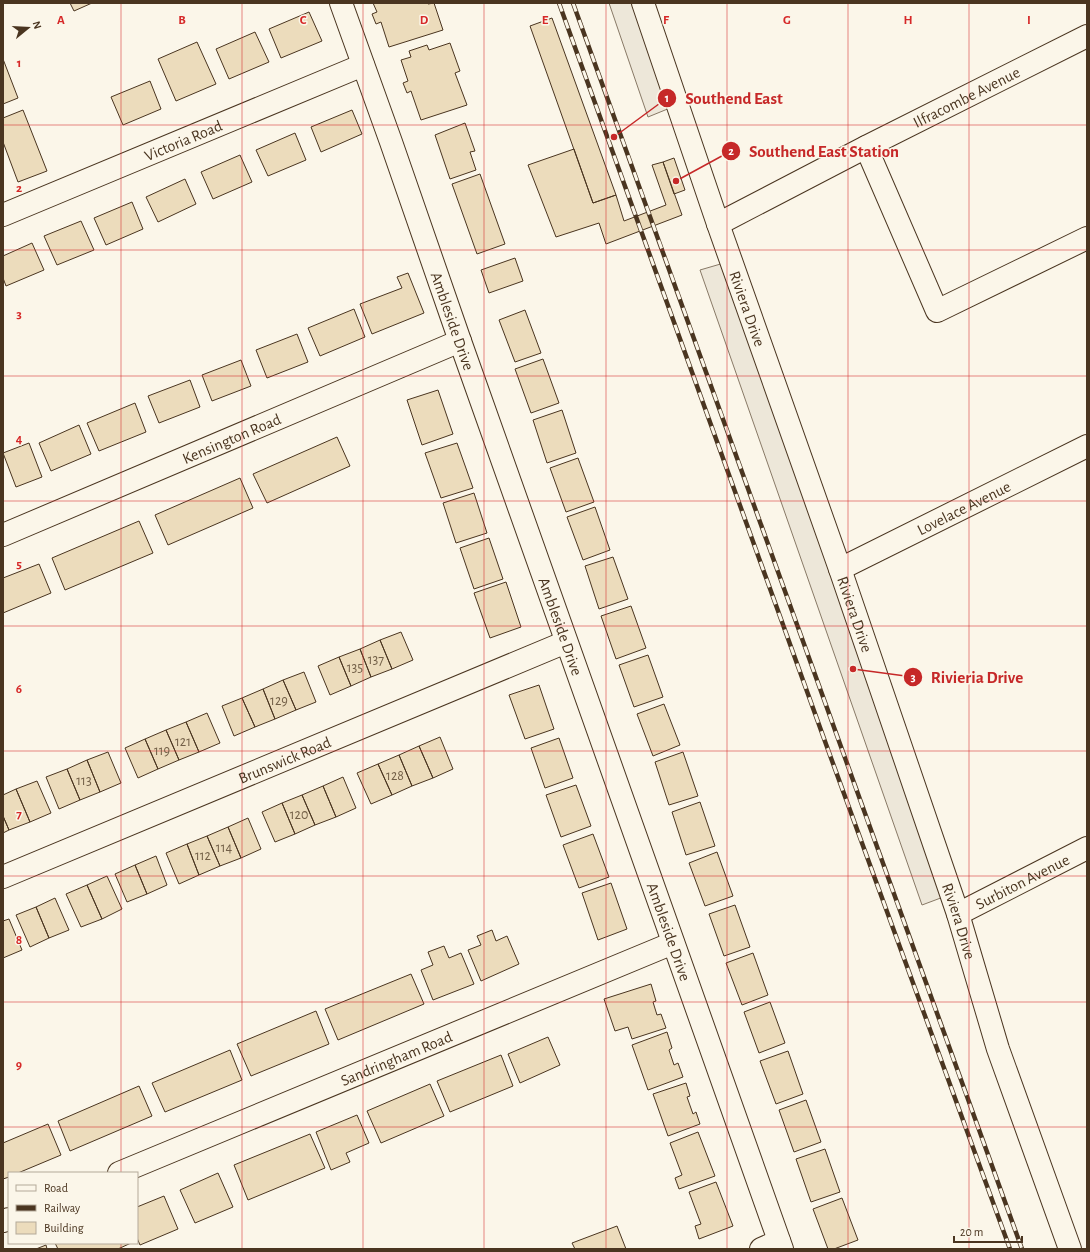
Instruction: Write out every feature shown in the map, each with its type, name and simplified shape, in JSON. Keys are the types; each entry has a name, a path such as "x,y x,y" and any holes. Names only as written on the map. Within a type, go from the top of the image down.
{"street":[{"name":"Ambleside Drive","path":"341,3 673,943 774,1246"},
{"name":"Riviera Drive","path":"643,3 718,224 840,569 958,914 998,1049 1070,1249"},
{"name":"Ilfracombe Avenue","path":"718,224 866,147 1087,36"},
{"name":"Victoria Road","path":"3,215 363,65"},
{"path":"866,147 937,311 1087,238"},
{"name":"Kensington Road","path":"3,535 460,341"},
{"name":"Lovelace Avenue","path":"840,569 1087,446"},
{"name":"Brunswick Road","path":"3,877 566,642"},
{"name":"Surbiton Avenue","path":"958,914 1087,848"},
{"name":"Sandringham Road","path":"121,1172 673,943"}],"shaded area":[{"path":"609,3 633,3 670,108 648,117"},
{"path":"724,263 946,896 922,905 700,270"}],"building":[{"path":"70,3 92,3 74,11"},
{"path":"373,3 434,3 443,30 389,47 381,22 376,24 372,14 377,12"},
{"path":"309,12 322,41 281,58 269,29"},
{"path":"552,18 616,195 593,203 530,26"},
{"path":"255,32 269,62 229,79 216,49"},
{"path":"197,42 216,84 176,101 158,59"},
{"path":"450,43 460,71 455,73 467,105 421,120 411,91 407,93 403,83 408,81 401,60 411,57 409,51 427,45 429,50"},
{"path":"3,59 18,98 3,104"},
{"path":"150,81 161,109 123,125 111,97"},
{"path":"23,110 47,171 18,182 3,142 3,118"},
{"path":"352,110 362,134 321,152 311,127"},
{"path":"465,123 475,151 470,152 476,170 450,179 435,135"},
{"path":"295,133 306,160 268,176 256,150"},
{"path":"574,149 593,203 616,195 624,221 666,205 652,165 663,162 682,215 606,244 599,223 556,237 528,165"},
{"path":"240,155 252,182 213,199 201,172"},
{"path":"674,158 685,190 674,194 663,162"},
{"path":"480,174 505,244 477,254 452,184"},
{"path":"185,179 196,204 158,222 146,197"},
{"path":"132,202 143,229 106,245 94,218"},
{"path":"81,221 94,250 57,265 44,236"},
{"path":"32,243 44,270 6,286 3,278 3,256"},
{"path":"515,258 523,281 489,293 481,270"},
{"path":"408,273 424,313 372,334 360,304 402,288 397,277"},
{"path":"354,309 365,337 320,356 308,328"},
{"path":"525,310 541,353 515,362 499,320"},
{"path":"297,334 308,362 267,378 256,350"},
{"path":"543,359 559,403 531,413 515,369"},
{"path":"241,360 251,386 212,401 202,375"},
{"path":"190,380 200,407 159,423 148,396"},
{"path":"438,390 453,434 422,445 407,400"},
{"path":"135,403 146,432 99,451 87,423"},
{"path":"562,410 576,453 547,463 533,420"},
{"path":"79,425 91,454 51,471 39,443"},
{"path":"337,437 350,466 267,503 253,474"},
{"path":"29,443 42,477 16,487 3,453"},
{"path":"457,443 473,488 441,498 425,453"},
{"path":"578,458 594,502 566,512 550,468"},
{"path":"240,478 253,508 168,545 155,515"},
{"path":"474,493 487,533 456,543 443,503"},
{"path":"595,507 610,550 583,560 567,517"},
{"path":"139,521 153,553 65,590 52,558"},
{"path":"489,538 503,579 474,589 460,548"},
{"path":"613,557 628,599 599,609 585,566"},
{"path":"39,564 51,593 3,613 3,578"},
{"path":"506,582 521,627 490,638 474,593"},
{"path":"631,606 646,648 616,659 601,616"},
{"path":"401,632 413,660 392,669 380,640"},
{"path":"380,640 392,669 371,677 360,649"},
{"path":"360,649 371,677 351,686 339,657"},
{"path":"648,655 663,697 634,707 619,665"},
{"path":"339,657 351,686 330,695 318,666"},
{"path":"304,672 316,702 296,710 283,680"},
{"path":"283,680 296,710 275,719 263,689"},
{"path":"539,685 554,729 525,739 509,695"},
{"path":"263,689 275,719 255,727 242,698"},
{"path":"242,698 255,727 234,736 222,706"},
{"path":"664,704 680,745 653,756 637,714"},
{"path":"207,713 220,743 199,752 186,722"},
{"path":"186,722 199,752 179,760 166,730"},
{"path":"166,730 179,760 158,769 145,739"},
{"path":"440,737 453,769 433,778 419,746"},
{"path":"559,738 573,778 545,788 531,748"},
{"path":"145,739 158,769 138,778 125,748"},
{"path":"419,746 433,778 412,786 399,755"},
{"path":"108,752 121,783 100,792 87,760"},
{"path":"683,752 698,796 669,805 655,762"},
{"path":"399,755 412,786 392,795 378,764"},
{"path":"87,760 100,792 80,800 67,769"},
{"path":"378,764 392,795 371,804 357,773"},
{"path":"67,769 80,800 59,809 46,777"},
{"path":"343,777 356,808 336,817 323,786"},
{"path":"37,781 51,813 30,822 16,789"},
{"path":"576,785 591,826 561,837 546,795"},
{"path":"323,786 336,817 315,825 302,795"},
{"path":"16,789 30,822 9,830 3,816 3,795"},
{"path":"302,795 315,825 295,834 282,803"},
{"path":"700,802 715,846 686,855 672,812"},
{"path":"282,803 295,834 275,842 262,812"},
{"path":"3,816 9,830 3,833"},
{"path":"248,818 261,849 241,858 228,827"},
{"path":"228,827 241,858 220,866 207,836"},
{"path":"593,834 609,877 579,888 563,845"},
{"path":"207,836 220,866 199,875 187,844"},
{"path":"187,844 199,875 179,884 166,853"},
{"path":"717,852 733,896 705,906 689,863"},
{"path":"156,856 167,885 147,894 135,865"},
{"path":"135,865 147,894 127,902 115,874"},
{"path":"107,876 122,909 102,919 87,885"},
{"path":"611,883 627,929 598,940 582,893"},
{"path":"87,885 102,919 81,927 66,894"},
{"path":"55,898 69,930 49,938 36,907"},
{"path":"735,905 750,947 724,956 709,914"},
{"path":"36,907 49,938 30,947 16,915"},
{"path":"9,919 22,950 3,958 3,921"},
{"path":"492,930 496,941 507,936 519,964 481,981 468,950 481,945 477,936"},
{"path":"444,946 449,958 461,953 474,984 433,1000 421,970 433,965 428,952"},
{"path":"753,953 768,995 742,1005 726,963"},
{"path":"411,974 424,1004 338,1040 325,1009"},
{"path":"651,984 656,1001 653,1002 657,1015 661,1014 666,1028 632,1039 628,1027 615,1031 604,999"},
{"path":"770,1002 785,1043 759,1053 744,1012"},
{"path":"316,1011 329,1044 251,1076 237,1044"},
{"path":"667,1032 672,1048 669,1050 674,1065 678,1063 683,1077 648,1090 632,1045"},
{"path":"548,1037 560,1065 520,1083 508,1054"},
{"path":"230,1050 242,1080 165,1112 152,1083"},
{"path":"788,1051 803,1094 776,1104 760,1061"},
{"path":"501,1055 513,1086 450,1112 437,1081"},
{"path":"686,1083 690,1096 687,1097 693,1114 696,1112 700,1124 668,1136 653,1094"},
{"path":"430,1084 444,1116 381,1143 367,1111"},
{"path":"139,1086 152,1116 70,1151 58,1121"},
{"path":"806,1100 821,1142 794,1152 779,1110"},
{"path":"357,1115 369,1143 346,1153 350,1162 331,1170 316,1132"},
{"path":"48,1124 61,1155 20,1172 8,1172 8,1177 3,1179 3,1143"},
{"path":"698,1132 715,1176 679,1189 675,1178 682,1175 670,1143"},
{"path":"310,1134 325,1168 248,1200 234,1165"},
{"path":"825,1149 840,1192 811,1202 796,1159"},
{"path":"218,1173 233,1207 195,1223 180,1190"},
{"path":"716,1182 733,1226 699,1239 695,1226 701,1224 689,1192"},
{"path":"164,1196 178,1229 140,1245 138,1240 138,1207"},
{"path":"842,1198 858,1240 834,1249 828,1249 813,1209"},
{"path":"617,1226 626,1249 575,1249 572,1243"},
{"path":"56,1244 129,1244 118,1249 58,1249"},
{"path":"46,1245 47,1249 36,1249"}],"railway":[{"path":"559,3 831,758 1010,1249"},
{"path":"573,3 1022,1249"}],"place":[{"name":"Southend East","path":"614,137"},
{"name":"Southend East Station","path":"676,181"},
{"name":"Rivieria Drive","path":"853,669"}]}
